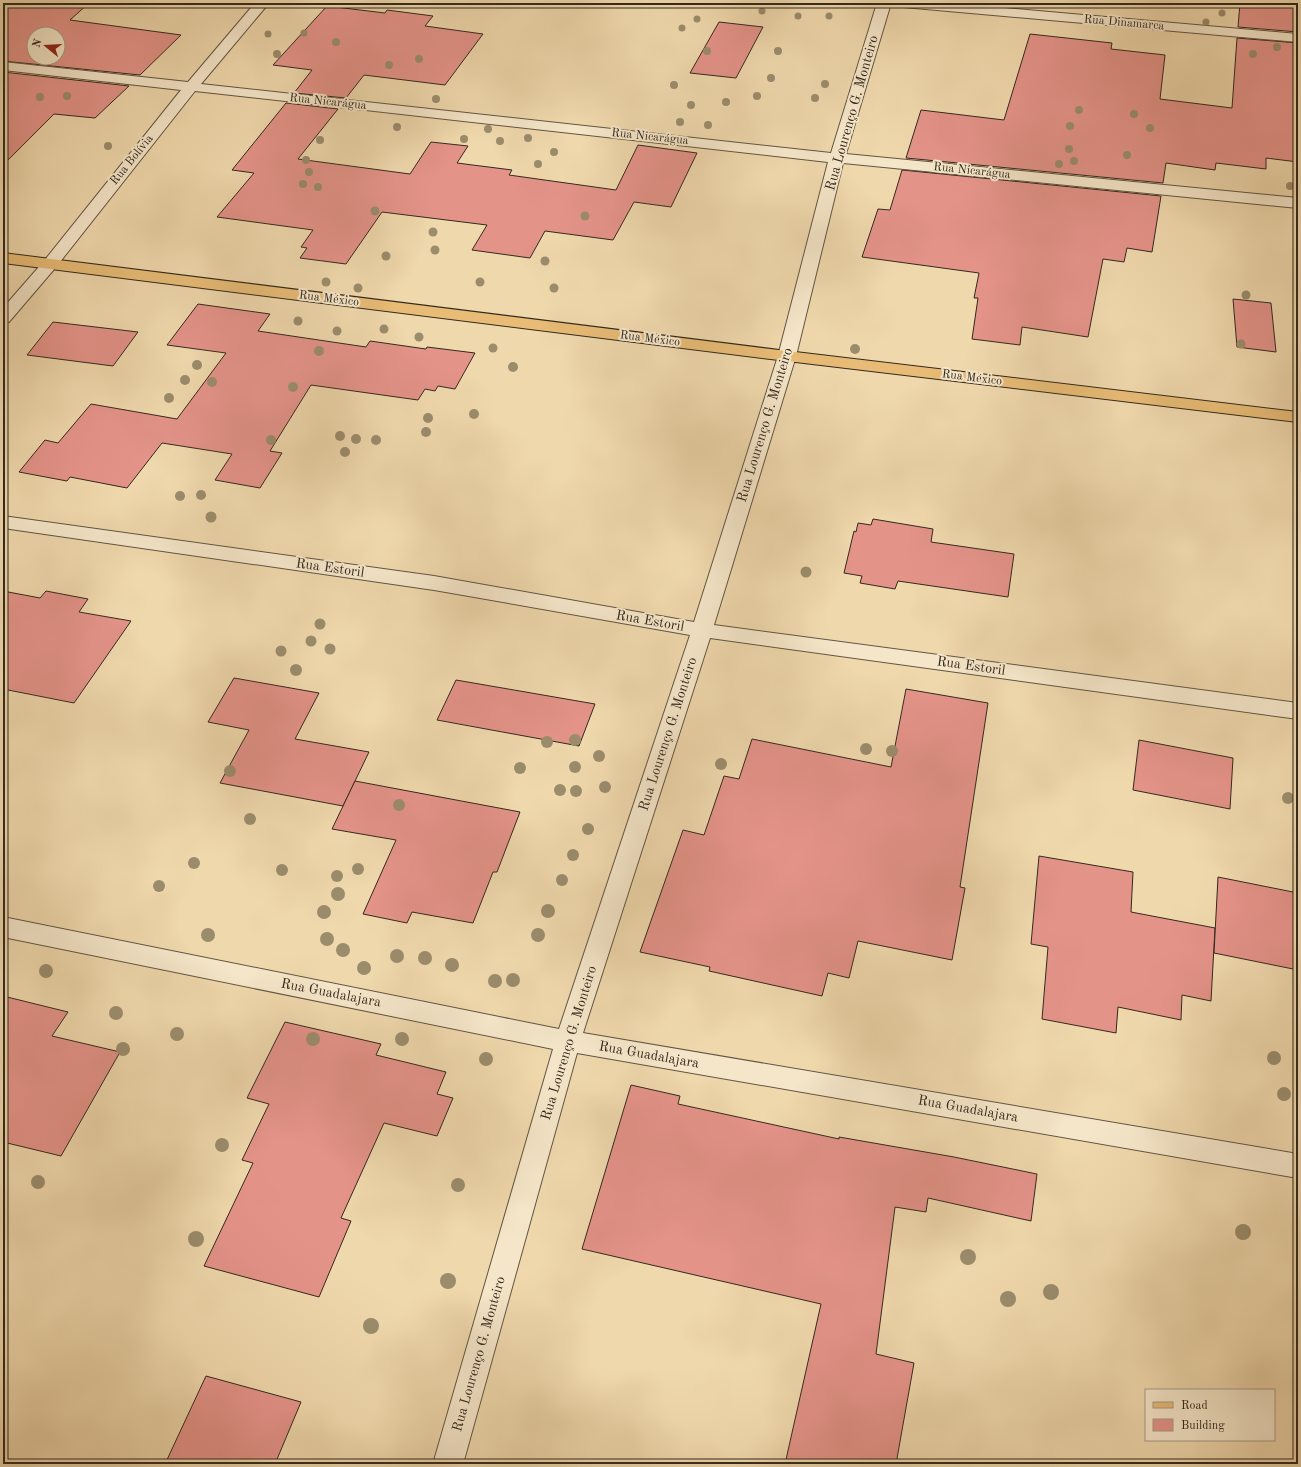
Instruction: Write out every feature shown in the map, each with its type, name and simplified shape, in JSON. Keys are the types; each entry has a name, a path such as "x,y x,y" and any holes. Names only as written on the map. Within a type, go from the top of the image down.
{"main road":[{"name":"Rua México","path":"3,258 787,356 1298,417"}],"street":[{"name":"Rua Bolívia","path":"3,318 50,264 191,87 262,3"},
{"name":"Rua Lourenço G. Monteiro","path":"448,1464 568,1041 702,630 787,356 837,158 884,3"},
{"name":"Rua Dinamarca","path":"903,3 1298,38"},
{"name":"Rua Nicarágua","path":"3,66 837,158 1298,203"},
{"name":"Rua Estoril","path":"3,522 434,583 702,630 1298,711"},
{"name":"Rua Guadalajara","path":"3,927 568,1041 1298,1166"}],"building":[{"path":"3,3 89,3 70,20 181,35 140,75 52,66 66,66 66,26 26,26 26,63 3,61"},
{"path":"1240,3 1298,3 1298,32 1238,27"},
{"path":"327,6 385,13 387,10 433,16 425,26 483,34 445,85 364,75 346,98 294,93 312,70 273,65"},
{"path":"719,22 763,27 736,78 690,73"},
{"path":"1030,34 1112,43 1111,49 1165,55 1160,99 1232,108 1237,38 1298,43 1298,162 1266,158 1266,169 1216,163 1215,170 1166,163 1163,183 906,158 921,110 1004,120"},
{"path":"3,72 129,86 95,118 54,114 3,165"},
{"path":"286,103 338,109 298,159 410,174 431,142 468,146 457,163 512,170 509,175 616,190 638,145 697,153 671,207 634,202 613,240 545,231 530,258 472,250 487,225 382,212 346,264 300,258 307,248 301,247 313,230 217,217 254,173 232,170"},
{"path":"902,170 1161,196 1152,252 1127,248 1124,262 1103,259 1088,337 1022,327 1020,345 972,339 978,298 974,298 979,273 862,257 878,209 890,210"},
{"path":"1233,299 1271,303 1276,352 1237,347"},
{"path":"198,304 270,314 258,331 366,347 370,341 426,349 427,347 475,353 455,389 438,386 435,391 425,389 418,400 311,385 270,451 282,453 260,488 215,480 232,454 162,443 127,488 70,477 67,481 19,472 45,440 58,443 91,404 177,419 226,353 167,345"},
{"path":"53,322 138,332 113,366 27,355"},
{"path":"873,519 933,529 931,542 1014,554 1008,597 898,581 895,589 860,583 862,576 844,573 854,531 856,532 858,523 871,525"},
{"path":"3,591 40,598 46,591 88,599 79,612 131,621 74,703 3,689"},
{"path":"234,678 319,693 295,739 369,752 343,806 220,783 249,730 208,722"},
{"path":"456,680 595,704 579,746 437,720"},
{"path":"906,689 988,703 960,887 965,888 952,960 858,941 849,978 828,973 822,996 709,971 710,967 640,952 683,830 704,835 724,776 739,779 752,739 891,767"},
{"path":"1139,740 1233,758 1230,809 1133,790"},
{"path":"355,781 520,812 497,872 493,872 473,923 412,912 407,923 363,914 396,840 332,829"},
{"path":"1039,856 1133,872 1131,912 1215,928 1211,1001 1182,995 1181,1020 1118,1007 1116,1033 1042,1019 1048,947 1031,944"},
{"path":"1218,877 1298,893 1298,970 1214,953"},
{"path":"3,996 68,1012 52,1036 120,1052 61,1156 3,1142"},
{"path":"285,1022 381,1044 376,1055 446,1072 437,1094 453,1098 437,1136 384,1123 341,1218 351,1221 319,1297 204,1266 253,1163 242,1160 269,1104 247,1098"},
{"path":"631,1085 680,1096 678,1104 839,1139 839,1137 954,1157 1037,1174 1031,1221 928,1198 926,1212 895,1207 876,1354 914,1363 896,1464 785,1464 821,1304 582,1249"},
{"path":"206,1376 301,1402 275,1464 165,1464"}]}
